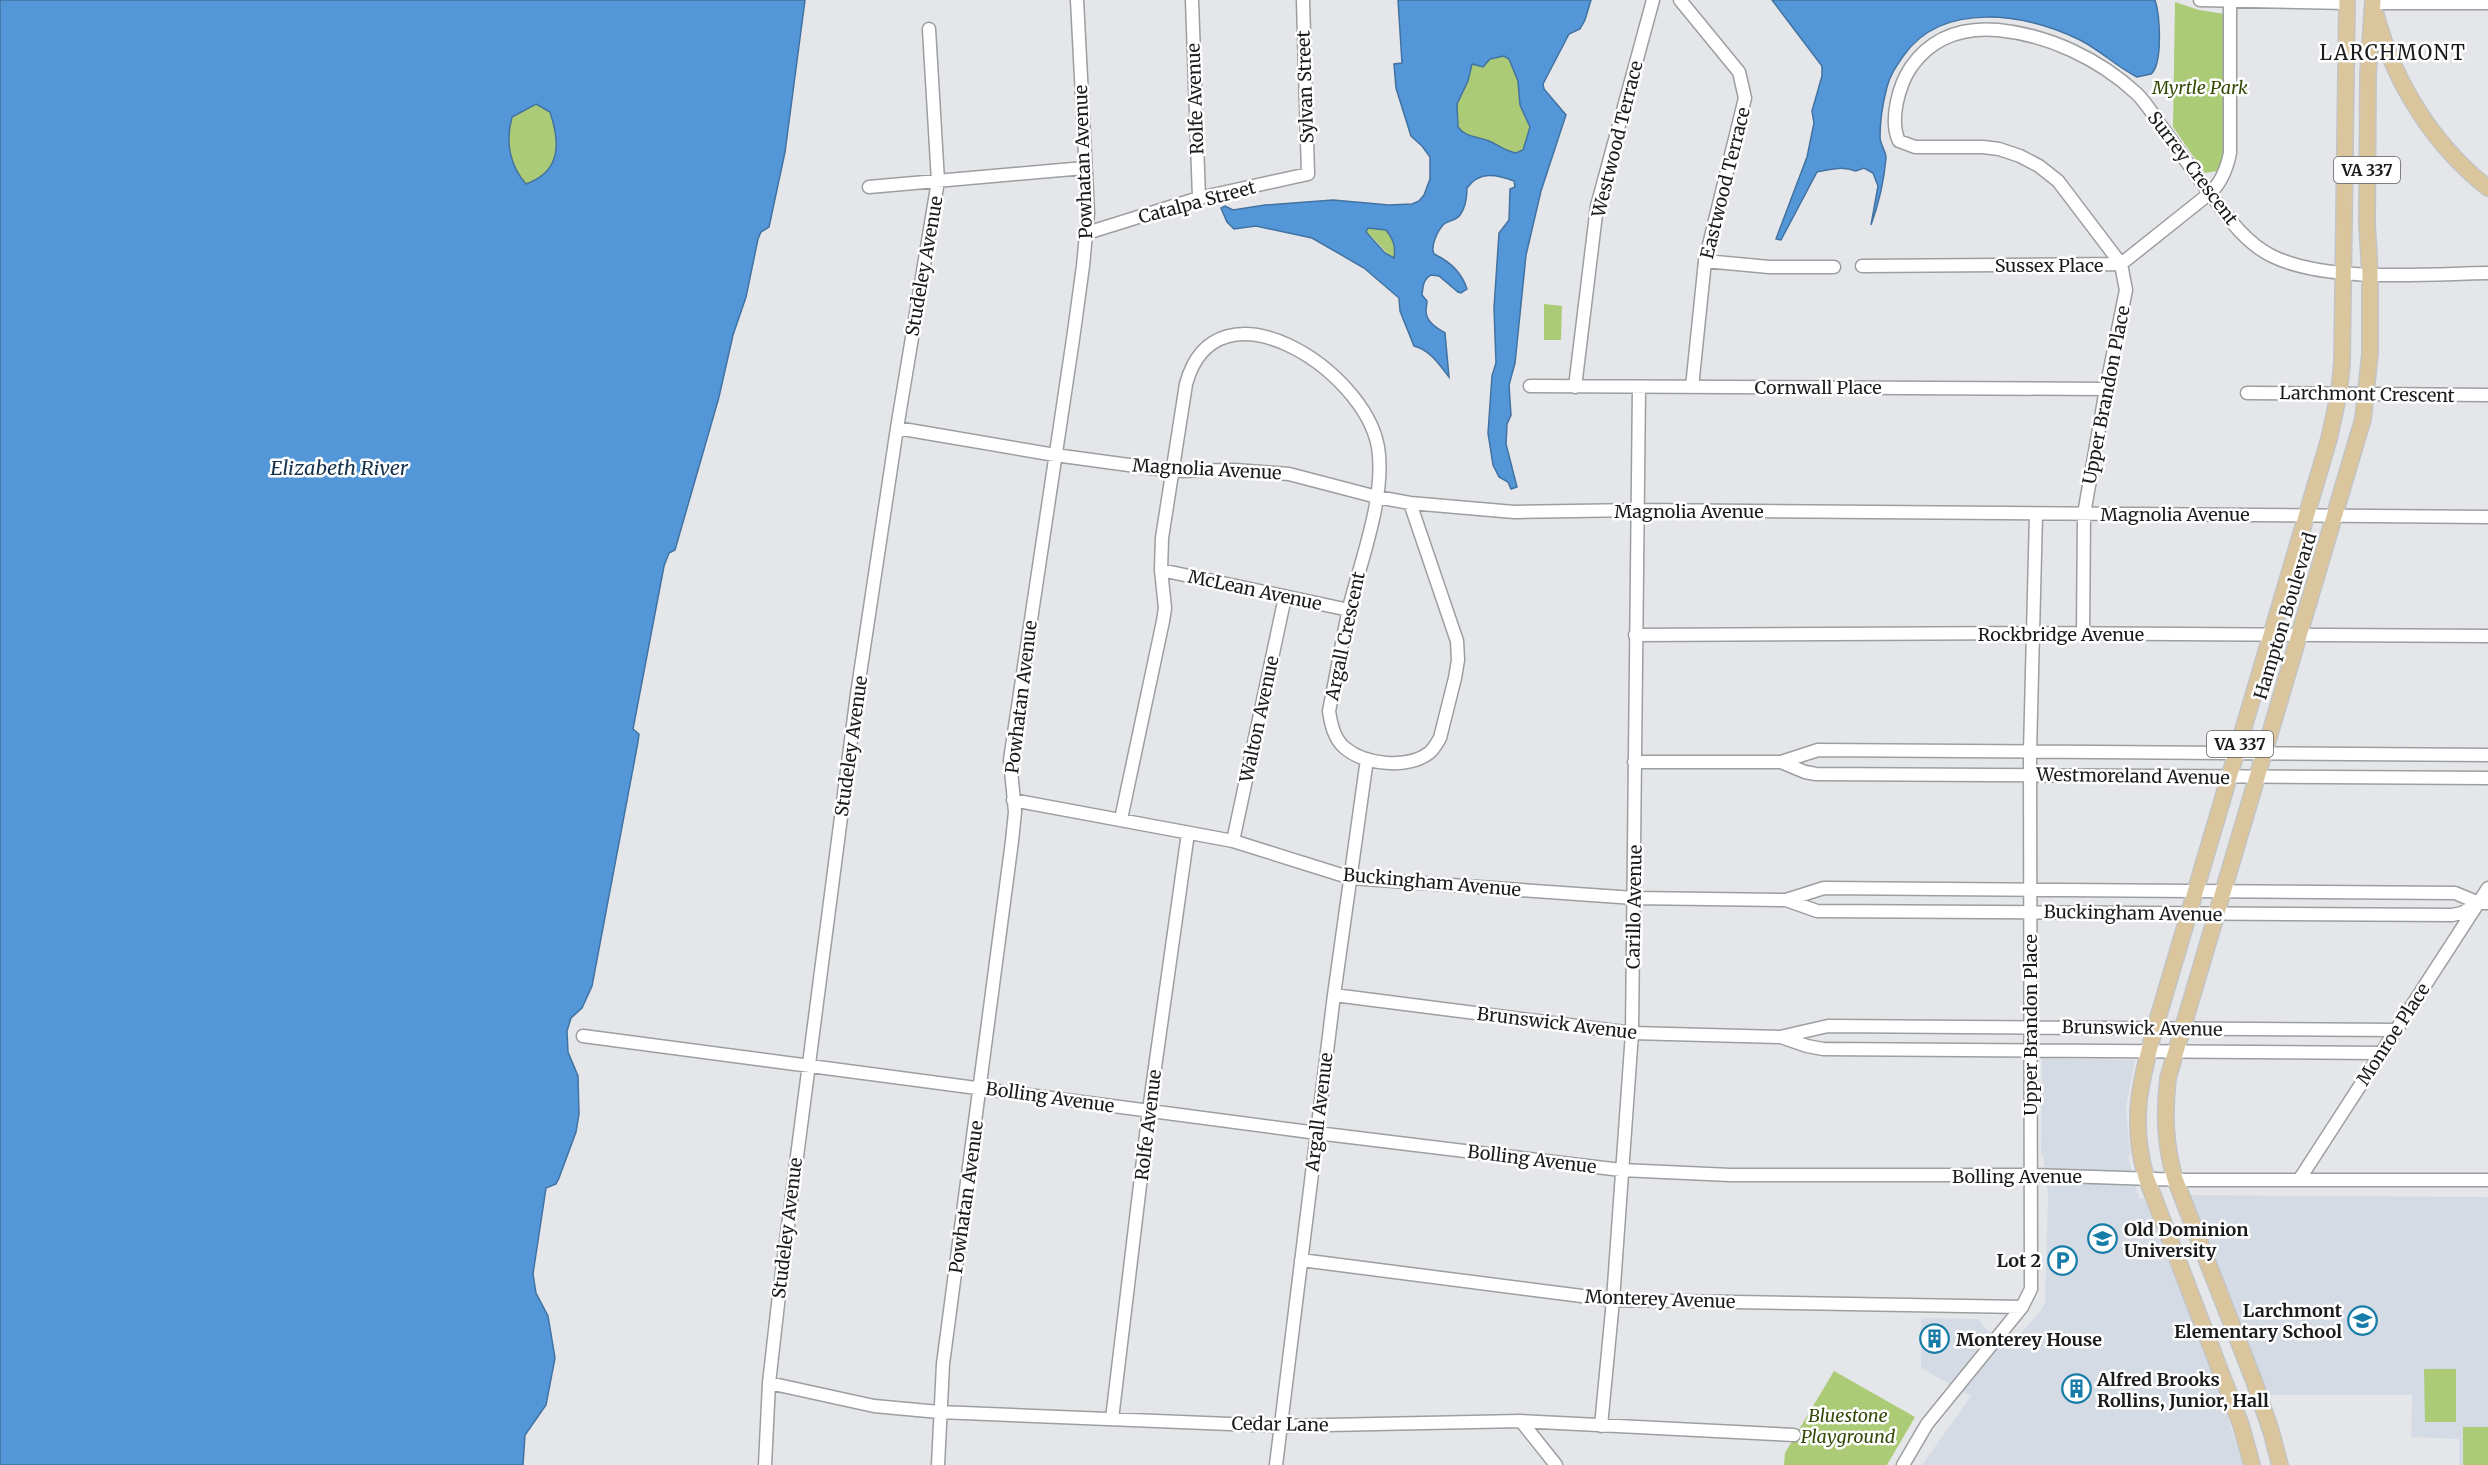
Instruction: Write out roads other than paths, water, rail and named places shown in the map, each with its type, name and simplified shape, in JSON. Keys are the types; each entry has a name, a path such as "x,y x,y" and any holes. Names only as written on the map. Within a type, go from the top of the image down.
{"main road":[{"path":"2347,1 2373,2 2381,33 2409,95 2457,161 2488,188"},
{"name":"Hampton Boulevard","path":"2252,1465 2241,1425 2146,1177 2140,1158 2136,1119 2138,1094 2148,1050 2307,515 2329,439 2339,393 2344,273 2347,1"},
{"name":"Hampton Boulevard","path":"2280,1465 2254,1381 2175,1179 2168,1154 2164,1113 2169,1078 2183,1029 2363,419 2370,354 2370,274 2367,224 2369,67 2373,2"},
{"path":"2369,67 2380,62 2395,67"}],"street":[{"name":"Powhatan Avenue","path":"938,1465 939,1412 949,1320 1012,841 1013,800 1010,760 1087,233 1088,213 1077,0"},
{"name":"Rolfe Avenue","path":"1192,0 1199,198"},
{"name":"Sylvan Street","path":"1303,0 1308,174"},
{"name":"Westwood Terrace","path":"1575,387 1597,206 1653,0"},
{"name":"Eastwood Terrace","path":"1680,0 1739,72 1745,98 1705,261 1692,387"},
{"path":"2200,0 2347,1"},
{"path":"2210,193 2222,177 2230,153 2230,2"},
{"path":"2373,2 2488,3"},
{"name":"Studeley Avenue","path":"765,1465 769,1383 857,694 897,428 938,181 930,29"},
{"name":"Surrey Crescent","path":"1895,126 1901,87 1921,54 1935,42 1969,30 2005,31 2028,36 2076,52 2138,95 2210,193 2248,240 2270,255 2306,268 2344,273 2488,273"},
{"name":"Upper Brandon Place","path":"1895,126 1899,141 1906,145 1999,149 2039,166 2058,181 2121,264 2126,290 2084,514 2083,634"},
{"path":"869,187 1084,168"},
{"name":"Catalpa Street","path":"1087,233 1199,198 1308,174"},
{"name":"Sussex Place","path":"1863,266 2121,264 2210,193"},
{"path":"1705,261 1769,267 1834,267"},
{"name":"Argall Crescent","path":"1173,471 1186,384 1196,360 1210,345 1219,340 1256,335 1294,347 1314,358 1351,392 1370,424 1377,445 1380,472 1377,497 1349,610 1329,711 1331,727 1341,743 1345,748 1367,759"},
{"name":"Cornwall Place","path":"1530,386 2106,389"},
{"name":"Carillo Avenue","path":"1601,1426 1613,1300 1632,1033 1639,387"},
{"name":"Larchmont Crescent","path":"2247,393 2488,395"},
{"name":"Magnolia Avenue","path":"897,428 1055,455 1173,471 1235,470 1289,474 1377,497 1514,512 1637,510 2488,517"},
{"path":"1121,819 1163,621 1165,594 1161,570 1162,538 1173,471"},
{"path":"1367,759 1398,762 1418,759 1429,753 1440,738 1455,678 1458,660 1457,641 1410,502"},
{"name":"Upper Brandon Place","path":"2022,1307 2031,1289 2030,752 2036,514"},
{"name":"McLean Avenue","path":"1161,570 1349,610"},
{"name":"Walton Avenue","path":"1233,841 1285,597"},
{"name":"Rockbridge Avenue","path":"1635,635 2033,633 2488,636"},
{"name":"Westmoreland Avenue","path":"1634,762 1781,762 1818,750 2488,755"},
{"name":"Argall Avenue","path":"1276,1465 1279,1425 1334,995 1367,759"},
{"name":"Westmoreland Avenue","path":"1781,762 1816,774 2488,778"},
{"name":"Buckingham Avenue","path":"1013,800 1233,841 1351,878 1634,898 1786,900 1824,888 2225,890 2455,893 2483,903"},
{"name":"Rolfe Avenue","path":"1112,1419 1149,1110 1188,833"},
{"name":"Monroe Place","path":"2299,1180 2381,1053 2483,903 2488,888"},
{"name":"Buckingham Avenue","path":"1786,900 1817,911 2217,914 2452,915 2483,903"},
{"name":"Brunswick Avenue","path":"1334,995 1632,1033 1780,1037 1828,1026 2397,1030"},
{"name":"Bolling Avenue","path":"583,1036 1317,1133 1621,1170 1730,1174 2488,1180"},
{"name":"Brunswick Avenue","path":"1780,1037 1823,1049 2381,1053"},
{"name":"Monterey Avenue","path":"1301,1260 1613,1300 2022,1307"},
{"path":"1903,1465 1927,1424 2022,1307"},
{"name":"Cedar Lane","path":"769,1383 874,1406 939,1412 1279,1425 1521,1420 1794,1435"},
{"path":"1521,1420 1556,1465"}],"water":[{"name":"Elizabeth River","path":"0,0 805,0 785,152 769,227 761,232 758,239 746,297 733,335 719,397 675,550 669,553 664,566 633,729 639,734 638,742 592,986 582,1008 571,1018 567,1031 568,1052 578,1076 579,1114 576,1132 559,1178 556,1184 546,1188 533,1274 536,1293 548,1316 555,1358 546,1405 525,1435 523,1465 0,1465","holes":["536,104 550,112 556,134 555,154 546,171 526,184 516,169 510,153 509,135 512,117"]},
{"path":"1398,0 1591,0 1580,29 1569,34 1543,84 1544,89 1566,115 1541,191 1526,255 1515,363 1509,385 1511,415 1507,424 1506,444 1517,487 1511,489 1508,482 1499,477 1493,465 1488,433 1492,376 1496,363 1494,308 1499,233 1509,220 1510,189 1515,187 1514,181 1494,176 1482,176 1477,179 1467,188 1466,202 1460,215 1444,224 1435,238 1434,254 1454,268 1467,289 1461,293 1458,292 1439,276 1431,275 1423,286 1422,295 1427,301 1426,315 1432,324 1445,333 1449,377 1429,354 1414,346 1400,311 1399,298 1364,268 1312,238 1256,226 1234,229 1227,222 1221,208 1225,206 1233,210 1333,200 1389,205 1412,204 1419,201 1430,179 1430,157 1411,136 1396,88 1394,64 1402,63","holes":["1504,56 1509,59 1518,81 1520,105 1530,127 1523,150 1516,153 1468,135 1458,127 1457,104 1468,81 1472,64 1483,67 1490,59","1368,228 1386,230 1393,243 1394,258 1385,253 1366,232"]},
{"path":"1772,0 2155,0 2159,27 2159,50 2155,69 2151,74 2137,77 2080,40 2035,24 1987,17 1963,19 1941,26 1921,37 1904,55 1888,83 1880,131 1880,140 1886,155 1885,167 1881,192 1871,225 1878,186 1873,173 1864,168 1856,171 1832,169 1817,172 1781,240 1776,239 1807,157 1814,123 1812,111 1822,76 1822,66"}],"place":[{"name":"Old Dominion University","path":"2103,1239"},
{"name":"Lot 2","path":"2062,1260"},
{"name":"Larchmont Elementary School","path":"2363,1320"},
{"name":"Monterey House","path":"1935,1339"},
{"name":"Alfred Brooks Rollins, Junior, Hall","path":"2076,1389"}],"district":[{"name":"LARCHMONT","path":"2393,52"}],"park label":[{"name":"Myrtle Park","path":"2200,87"},
{"name":"Bluestone Playground","path":"1848,1425"}]}
